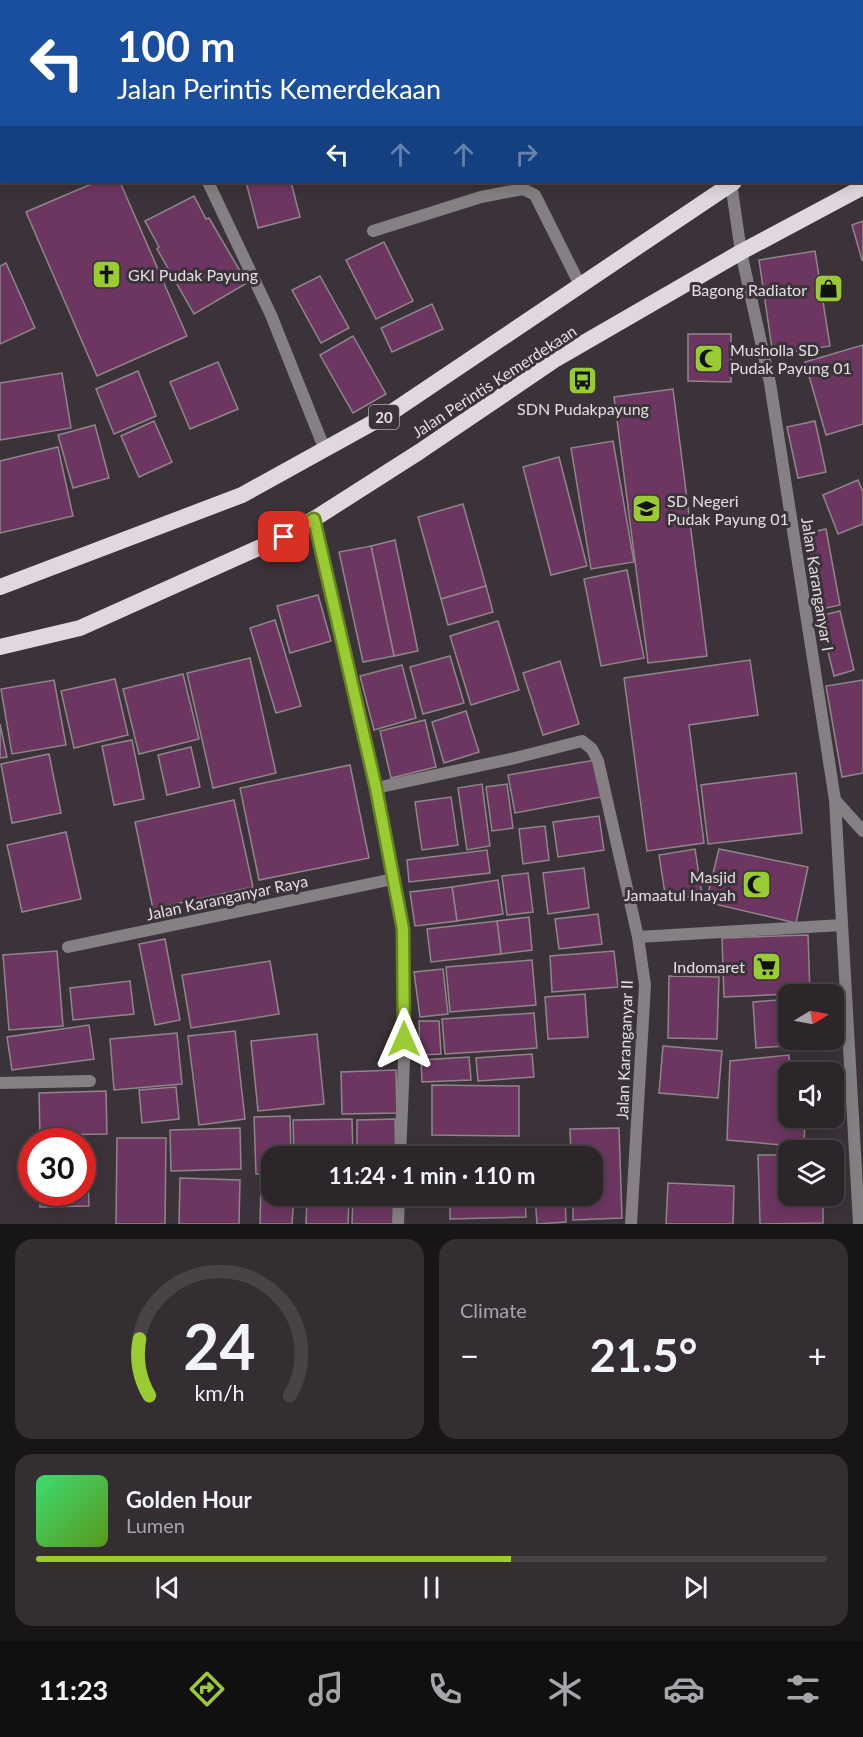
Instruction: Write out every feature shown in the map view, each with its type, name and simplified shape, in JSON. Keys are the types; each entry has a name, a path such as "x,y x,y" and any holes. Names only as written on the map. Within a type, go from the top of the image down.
{"highway":[{"name":"Jalan Perintis Kemerdekaan","path":"0,587 242,495 325,450 392,412 731,183"},
{"name":"Jalan Perintis Kemerdekaan","path":"0,646 80,628 284,537 419,452 555,359 741,252 863,187"}],"street":[{"path":"208,183 271,315 325,450"},
{"name":"Jalan Perintis Kemerdekaan","path":"732,183 741,252"},
{"path":"373,231 481,197 522,189 535,195 580,285"},
{"name":"Jalan Karanganyar I","path":"741,252 770,383 835,800 859,1224"},
{"path":"314,519 376,788 403,929 404,1061 400,1146"},
{"name":"Jalan Karanganyar II","path":"376,788 582,741 592,749 598,761 638,937 645,985 631,1224"},
{"path":"835,800 863,831"},
{"name":"Jalan Karanganyar Raya","path":"68,947 393,879"},
{"path":"638,937 842,925"},
{"path":"0,1083 90,1081"},
{"path":"398,1224 399,1206"}],"building":[{"name":"GKI Pudak Payung","path":"94,183 120,183 187,336 97,376 26,212"},
{"path":"246,183 291,183 300,217 258,228"},
{"path":"194,196 247,283 194,314 157,249 159,247 145,221"},
{"path":"863,221 863,259 862,260 852,225"},
{"path":"384,242 413,301 376,319 346,260"},
{"path":"815,251 830,346 773,355 759,260"},
{"path":"6,263 35,328 0,344 0,266"},
{"path":"320,276 349,328 321,343 292,290"},
{"path":"432,304 443,329 392,352 381,328"},
{"name":"Musholla SD Pudak Payung 01","path":"688,334 731,334 731,382 688,381"},
{"path":"353,336 386,394 353,413 320,355"},
{"path":"863,345 863,424 826,435 805,362"},
{"path":"218,362 238,409 190,429 170,382"},
{"path":"138,371 156,416 114,434 96,389"},
{"path":"62,373 71,428 0,440 0,383"},
{"path":"673,389 707,656 648,663 614,397"},
{"path":"154,421 172,462 139,477 121,436"},
{"path":"815,421 826,472 798,478 787,427"},
{"path":"95,425 109,478 73,488 58,435"},
{"path":"613,441 634,562 591,569 571,448"},
{"path":"58,447 73,516 0,533 0,461"},
{"path":"559,457 587,566 551,575 523,467"},
{"path":"858,480 863,492 863,524 838,534 823,495"},
{"path":"463,504 486,586 441,599 418,517"},
{"path":"826,529 840,605 821,609 807,533"},
{"path":"395,540 418,651 394,656 371,546"},
{"path":"371,546 394,656 363,662 339,552"},
{"path":"627,570 644,658 601,666 584,579"},
{"path":"486,586 493,612 448,625 441,599"},
{"path":"318,595 331,641 290,653 277,606"},
{"path":"840,611 854,670 834,676 819,616"},
{"path":"275,620 301,706 276,713 250,628"},
{"path":"498,621 519,690 471,705 450,636"},
{"path":"450,656 464,703 423,714 410,667"},
{"path":"250,658 276,773 213,788 187,673"},
{"path":"750,660 758,715 689,725 704,843 647,851 624,678"},
{"path":"560,661 579,724 543,735 523,673"},
{"path":"402,665 416,718 374,730 360,676"},
{"path":"183,674 199,739 139,754 123,689"},
{"path":"115,679 128,735 74,748 61,691"},
{"path":"54,680 66,745 12,754 1,689"},
{"path":"863,680 863,773 842,777 826,686"},
{"path":"466,711 479,752 444,763 432,722"},
{"path":"425,720 436,767 391,778 380,731"},
{"path":"0,724 7,757 0,758"},
{"path":"132,740 144,799 114,805 102,746"},
{"path":"191,747 200,787 167,795 158,755"},
{"path":"49,754 61,813 12,823 1,764"},
{"path":"595,760 601,797 515,813 508,775"},
{"path":"350,765 369,858 259,880 240,788"},
{"path":"796,773 802,833 708,844 701,785"},
{"path":"482,784 490,846 467,850 458,788"},
{"path":"507,784 513,828 492,831 486,787"},
{"path":"451,797 458,845 422,850 415,802"},
{"path":"234,800 253,887 153,909 135,822"},
{"path":"599,816 604,850 558,857 553,822"},
{"path":"545,826 549,860 523,864 519,829"},
{"path":"66,832 81,899 22,912 7,845"},
{"path":"695,849 702,895 666,900 659,855"},
{"name":"Masjid Jamaatul Inayah","path":"719,849 808,867 796,923 706,902"},
{"path":"487,850 490,873 409,882 407,860"},
{"path":"584,868 589,908 548,914 543,873"},
{"path":"528,873 533,912 507,915 502,876"},
{"path":"498,880 503,914 457,921 452,887"},
{"path":"452,887 457,921 415,926 410,892"},
{"path":"598,914 602,944 559,949 555,919"},
{"path":"529,917 532,950 501,954 497,921"},
{"path":"497,921 501,954 431,962 427,929"},
{"name":"Indomaret","path":"808,935 810,984 778,984 778,994 724,997 722,938"},
{"path":"165,939 180,1020 155,1025 139,944"},
{"path":"57,951 63,1026 9,1030 3,955"},
{"path":"614,951 618,987 552,992 550,956"},
{"path":"532,960 536,1005 450,1012 446,967"},
{"path":"270,961 279,1014 191,1028 182,975"},
{"path":"443,969 448,1014 420,1017 414,972"},
{"path":"669,976 719,977 717,1039 668,1038"},
{"path":"130,981 134,1014 73,1020 70,988"},
{"path":"585,994 588,1037 548,1039 545,997"},
{"path":"778,1000 778,1047 756,1048 753,1002"},
{"path":"534,1013 537,1048 445,1054 442,1019"},
{"path":"419,1021 439,1021 441,1054 420,1055"},
{"path":"89,1025 94,1059 12,1070 7,1037"},
{"path":"235,1031 245,1119 199,1125 188,1036"},
{"path":"177,1033 182,1084 114,1090 110,1039"},
{"path":"317,1034 324,1104 258,1111 251,1041"},
{"path":"663,1046 722,1051 718,1098 659,1093"},
{"path":"532,1054 534,1077 478,1081 476,1058"},
{"path":"789,1055 789,1062 778,1062 778,1128 805,1128 804,1140 778,1140 778,1145 727,1140 730,1061"},
{"path":"469,1057 471,1080 422,1082 421,1060"},
{"path":"396,1070 397,1113 342,1114 341,1072"},
{"path":"432,1085 519,1086 519,1136 432,1135"},
{"path":"176,1087 179,1119 142,1123 139,1090"},
{"path":"106,1091 107,1134 96,1134 96,1128 40,1128 39,1093"},
{"path":"290,1116 291,1146 261,1146 261,1174 256,1174 254,1117"},
{"path":"352,1119 353,1146 294,1146 293,1120"},
{"path":"395,1119 396,1146 357,1146 357,1120"},
{"path":"240,1128 241,1169 171,1171 170,1130"},
{"path":"619,1128 622,1218 573,1220 573,1206 603,1206 603,1146 571,1146 570,1129"},
{"path":"117,1138 166,1138 165,1224 116,1224"},
{"path":"758,1155 778,1155 778,1206 823,1206 823,1223 760,1224"},
{"path":"180,1178 240,1180 239,1224 179,1224"},
{"path":"261,1182 261,1206 293,1206 292,1224 260,1224"},
{"path":"668,1183 734,1186 733,1224 666,1224"},
{"path":"40,1206 89,1206 40,1207"},
{"path":"307,1206 349,1206 348,1224 306,1224"},
{"path":"353,1206 395,1206 394,1224 352,1224"},
{"path":"450,1206 525,1206 526,1217 450,1219"},
{"path":"536,1206 565,1206 566,1222 537,1224"}],"place":[{"name":"GKI Pudak Payung","path":"107,274"},
{"name":"Bagong Radiator","path":"828,289"},
{"name":"Musholla SD Pudak Payung 01","path":"709,358"},
{"name":"SDN Pudakpayung","path":"583,380"},
{"name":"SD Negeri Pudak Payung 01","path":"646,509"},
{"name":"Masjid Jamaatul Inayah","path":"757,885"},
{"name":"Indomaret","path":"766,966"}],"route":[{"path":"284,537 314,519 376,788 403,929 404,1039"}]}
